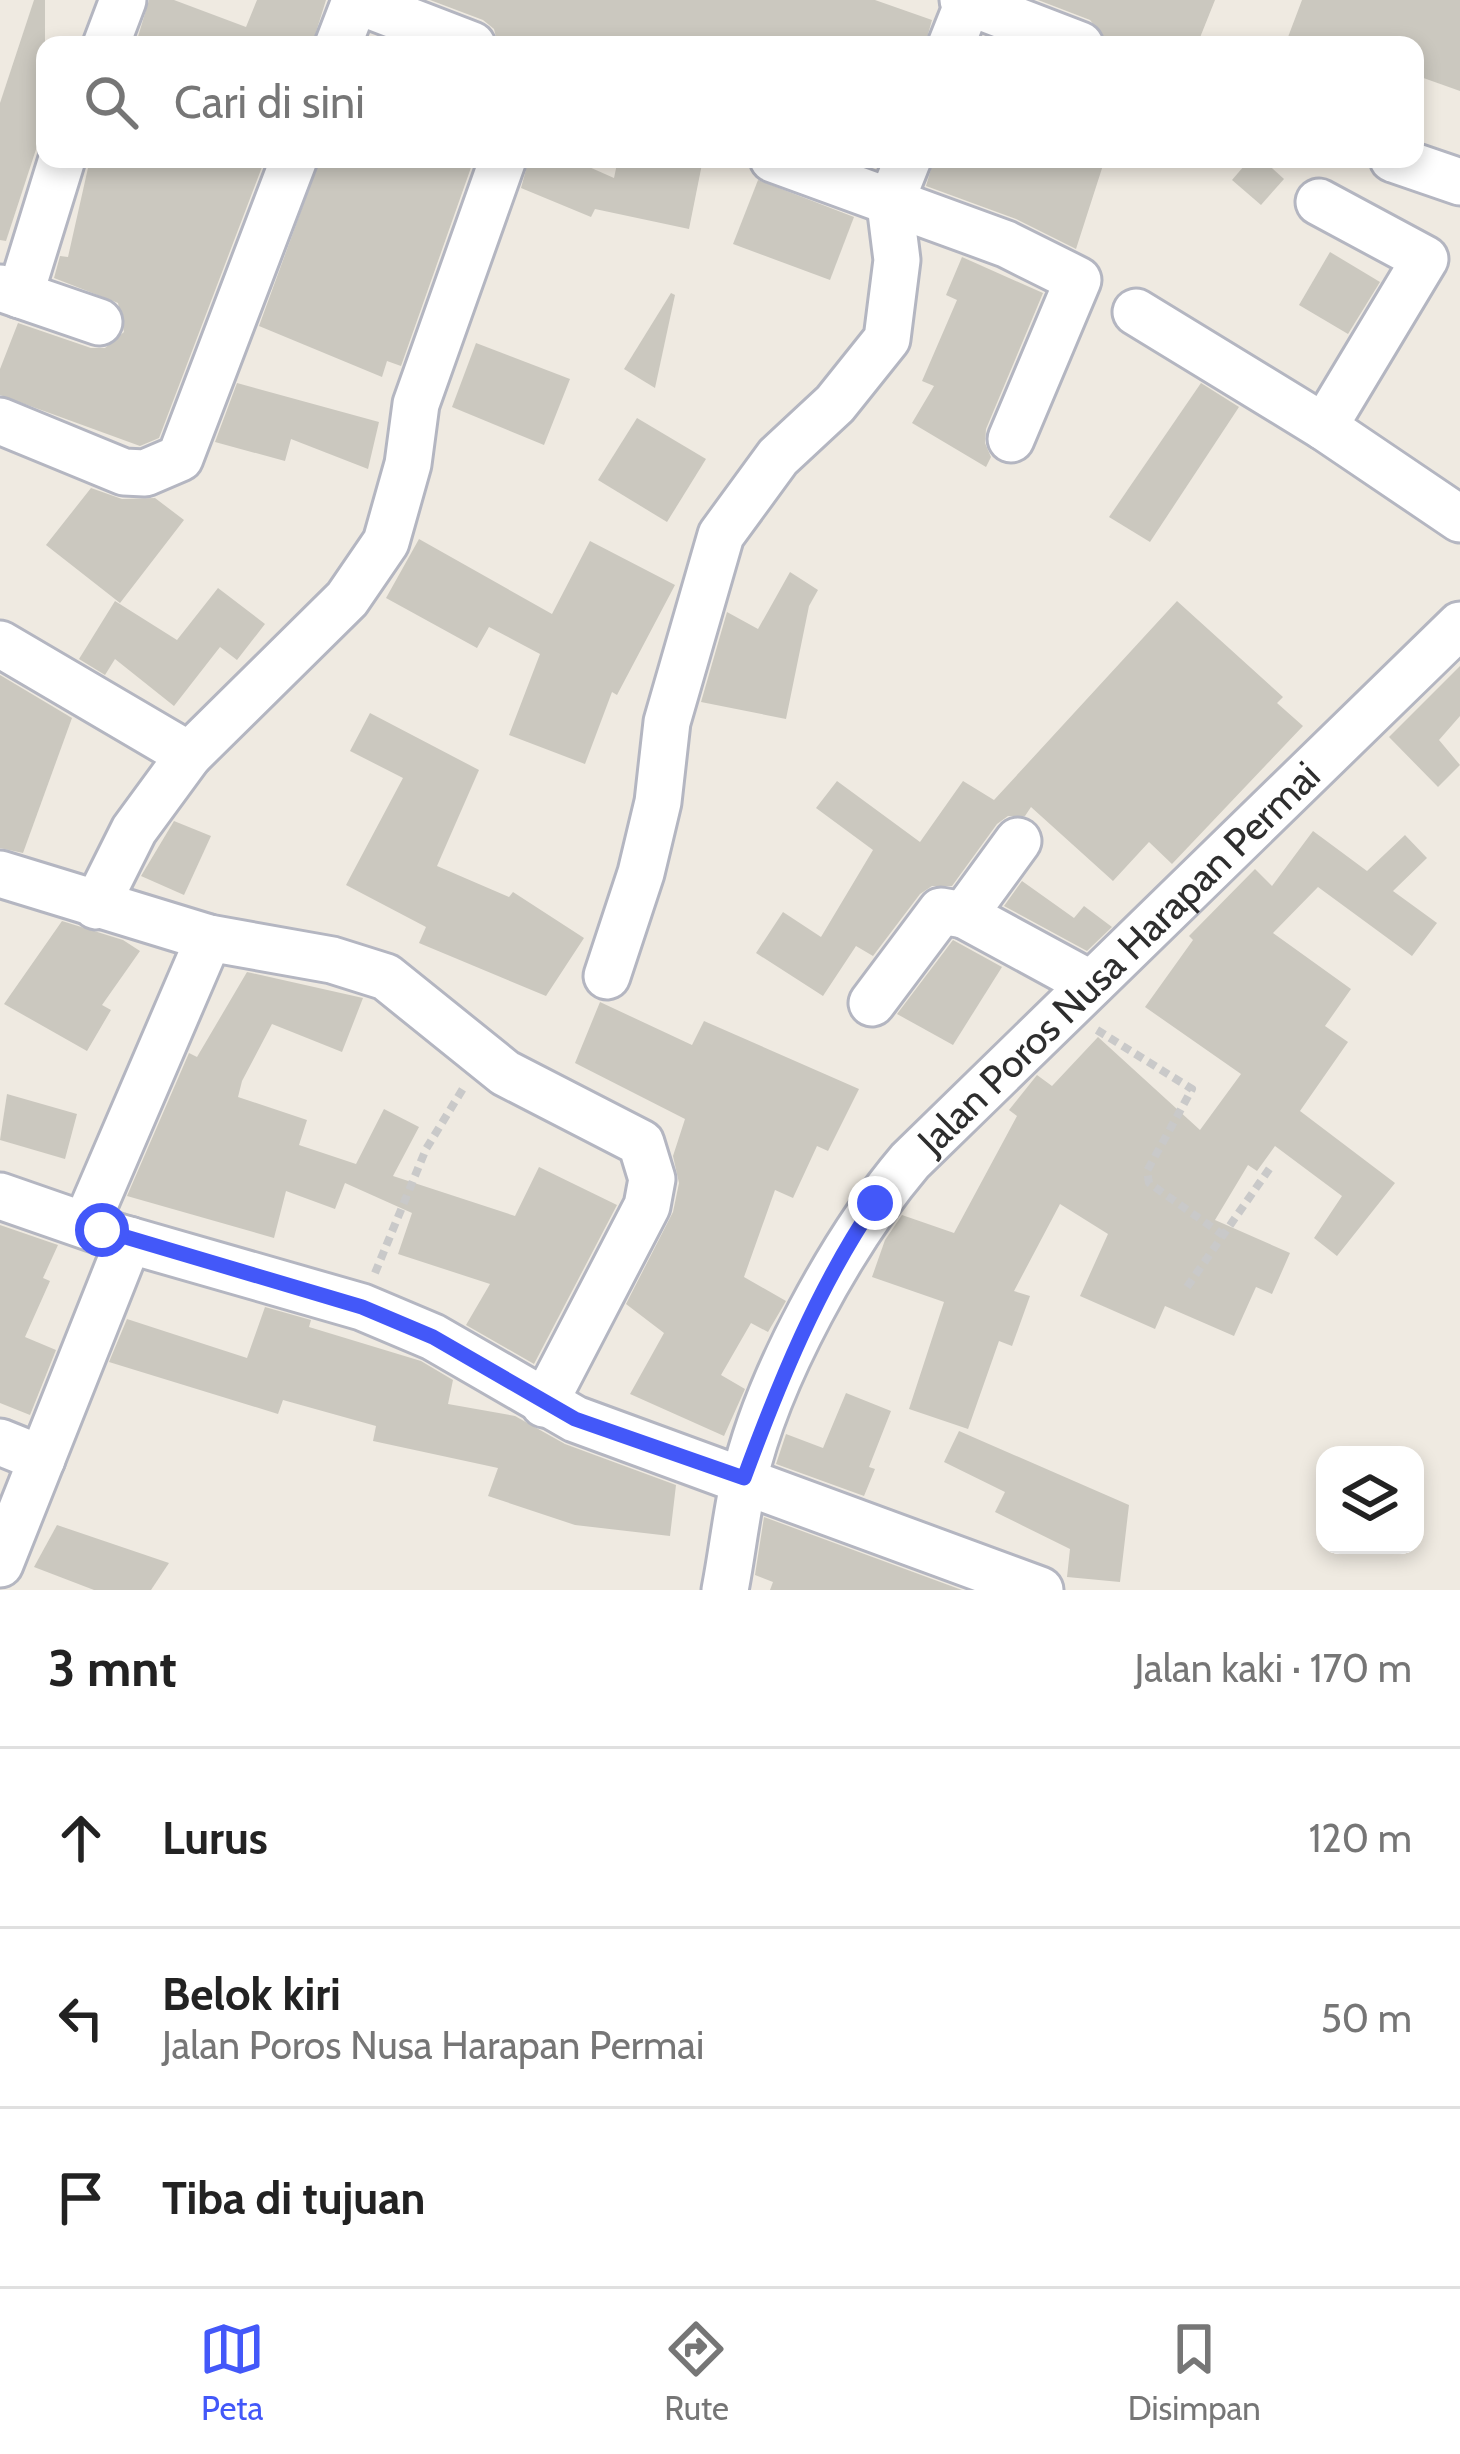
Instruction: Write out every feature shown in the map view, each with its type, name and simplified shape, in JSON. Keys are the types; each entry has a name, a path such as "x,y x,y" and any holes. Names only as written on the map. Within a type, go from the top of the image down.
{"street":[{"path":"109,36 123,0"},
{"path":"341,36 355,1 448,36"},
{"path":"954,36 967,1 1057,36"},
{"path":"58,168 10,291 99,322"},
{"path":"0,421 124,472 145,473 180,458 291,168"},
{"path":"96,906 134,830 189,754 347,599 386,542 408,464 416,404 500,168"},
{"path":"796,168 1006,244 1078,280 1011,439"},
{"path":"607,976 641,873 658,802 667,722 721,535 778,457 835,404 887,338 897,260 890,204 904,168"},
{"path":"1419,168 1460,182"},
{"path":"1319,202 1425,259 1324,427"},
{"path":"1136,312 1324,427 1460,519"},
{"name":"Jalan Poros Nusa Harapan Permai","path":"725,1590 744,1478 775,1394 865,1217 910,1161 1460,625"},
{"path":"0,644 189,754"},
{"path":"964,915 1018,841"},
{"path":"0,874 209,938 332,959 386,977 505,1072 641,1143 650,1161 647,1206 544,1404"},
{"path":"872,1003 941,911 964,915 1078,998"},
{"path":"86,1224 209,938"},
{"path":"0,1196 129,1240 362,1307 433,1337 544,1404 1040,1590"},
{"path":"0,1564 129,1240"},
{"path":"0,1442 42,1459"}],"path":[{"path":"1078,998 1192,1089 1147,1171 1149,1183 1223,1235"},
{"path":"362,1307 426,1149 484,1055"},
{"path":"1187,1288 1273,1165"}],"building":[{"path":"34,0 45,0 45,36 36,36 36,149 6,241 0,240 0,103"},
{"path":"149,0 174,0 246,27 257,0 326,0 315,36 138,36"},
{"path":"430,0 875,0 932,20 928,36 496,36 483,20"},
{"path":"1038,0 1215,0 1201,36 1103,36 1090,20"},
{"path":"1302,0 1460,0 1460,91 1424,78 1424,36 1288,36"},
{"path":"88,168 262,168 159,438 140,446 0,395 0,369 18,323 91,348 105,348 124,332 118,303 54,278 60,256 68,257"},
{"path":"317,168 471,168 401,366 387,361 382,377 259,326"},
{"path":"527,168 591,168 614,178 616,168 701,168 689,229 595,209 591,217 521,188"},
{"path":"931,168 1102,168 1076,249 1016,219 926,186"},
{"path":"1242,168 1272,168 1284,179 1261,205 1232,180"},
{"path":"758,180 854,217 830,280 733,244"},
{"path":"1330,252 1380,282 1348,334 1299,305"},
{"path":"962,257 1043,293 986,429 991,457 986,467 912,423 934,386 922,381 957,300 946,295"},
{"path":"671,293 675,295 655,388 624,369"},
{"path":"476,343 570,379 544,445 452,407"},
{"path":"237,383 379,422 368,469 291,439 285,461 215,442"},
{"path":"1201,383 1239,407 1150,542 1109,517"},
{"path":"637,418 706,459 667,522 598,480"},
{"path":"91,488 122,499 155,498 184,520 120,603 46,545"},
{"path":"419,539 552,614 590,541 675,585 617,695 612,692 585,764 509,735 540,654 489,627 477,648 386,598"},
{"path":"790,572 818,590 809,606 786,719 701,702 727,612 758,629"},
{"path":"218,588 265,624 237,660 220,647 174,706 115,659 105,675 79,659 115,601 177,640"},
{"path":"1177,601 1283,697 1277,703 1303,726 1172,864 1149,842 1113,881 1031,807 1025,816 1008,816 997,824 952,886 932,886 920,894 873,956 856,946 823,996 756,953 783,912 821,937 873,850 816,808 837,781 920,842 963,781 994,800"},
{"path":"1460,666 1460,716 1439,740 1460,765 1438,787 1389,737"},
{"path":"0,675 72,718 23,853 0,848"},
{"path":"370,713 479,770 437,866 509,897 513,892 584,938 546,996 419,943 426,927 346,885 403,778 350,751"},
{"path":"174,821 211,836 184,895 141,876"},
{"path":"1313,831 1367,871 1405,835 1427,858 1393,891 1437,923 1412,956 1318,887 1273,933 1351,989 1325,1026 1348,1042 1300,1111 1395,1183 1337,1256 1314,1238 1342,1196 1275,1146 1257,1171 1248,1165 1215,1220 1290,1253 1272,1294 1256,1287 1234,1336 1165,1306 1155,1329 1080,1296 1108,1234 1060,1204 1014,1291 1030,1296 1012,1346 999,1341 968,1429 909,1409 944,1302 872,1277 885,1240 902,1215 954,1233 1017,1116 1009,1110 1037,1075 1052,1086 1098,1037 1200,1130 1241,1074 1145,1007 1193,940 1189,936 1255,869 1272,886"},
{"path":"1022,881 1074,918 1084,906 1112,927 1087,951 1004,906"},
{"path":"62,921 123,940 140,951 102,1005 111,1010 87,1051 4,1004"},
{"path":"953,940 1002,967 953,1045 897,1014"},
{"path":"247,972 363,998 342,1052 272,1024 242,1081 238,1097 307,1120 299,1145 356,1164 384,1109 419,1127 393,1176 515,1216 539,1167 617,1205 534,1364 466,1325 490,1284 398,1254 412,1213 345,1183 335,1209 286,1191 274,1238 127,1196 189,1053 197,1057"},
{"path":"600,1002 692,1045 704,1021 859,1089 828,1151 817,1146 793,1198 775,1190 744,1277 786,1301 768,1332 751,1323 721,1375 745,1389 724,1436 630,1394 664,1333 626,1304 673,1212 679,1183 673,1156 685,1119 575,1063"},
{"path":"7,1094 77,1114 65,1159 0,1140"},
{"path":"0,1225 58,1245 43,1278 50,1281 25,1337 56,1350 30,1415 0,1403"},
{"path":"265,1307 311,1320 309,1327 421,1361 453,1380 448,1404 515,1416 565,1444 676,1485 670,1536 575,1525 488,1496 498,1468 373,1441 376,1426 283,1400 278,1414 109,1362 127,1319 247,1358"},
{"path":"846,1393 891,1411 869,1467 875,1469 864,1496 776,1464 786,1434 823,1448"},
{"path":"959,1431 1129,1505 1120,1582 1067,1577 1070,1549 995,1512 1005,1492 944,1462"},
{"path":"764,1517 962,1590 770,1590 773,1582 755,1575"},
{"path":"57,1525 169,1563 151,1590 94,1590 34,1567"}],"route":[{"path":"102,1230 362,1307 433,1337 575,1419 744,1478 775,1394 847,1245 875,1203"}]}
